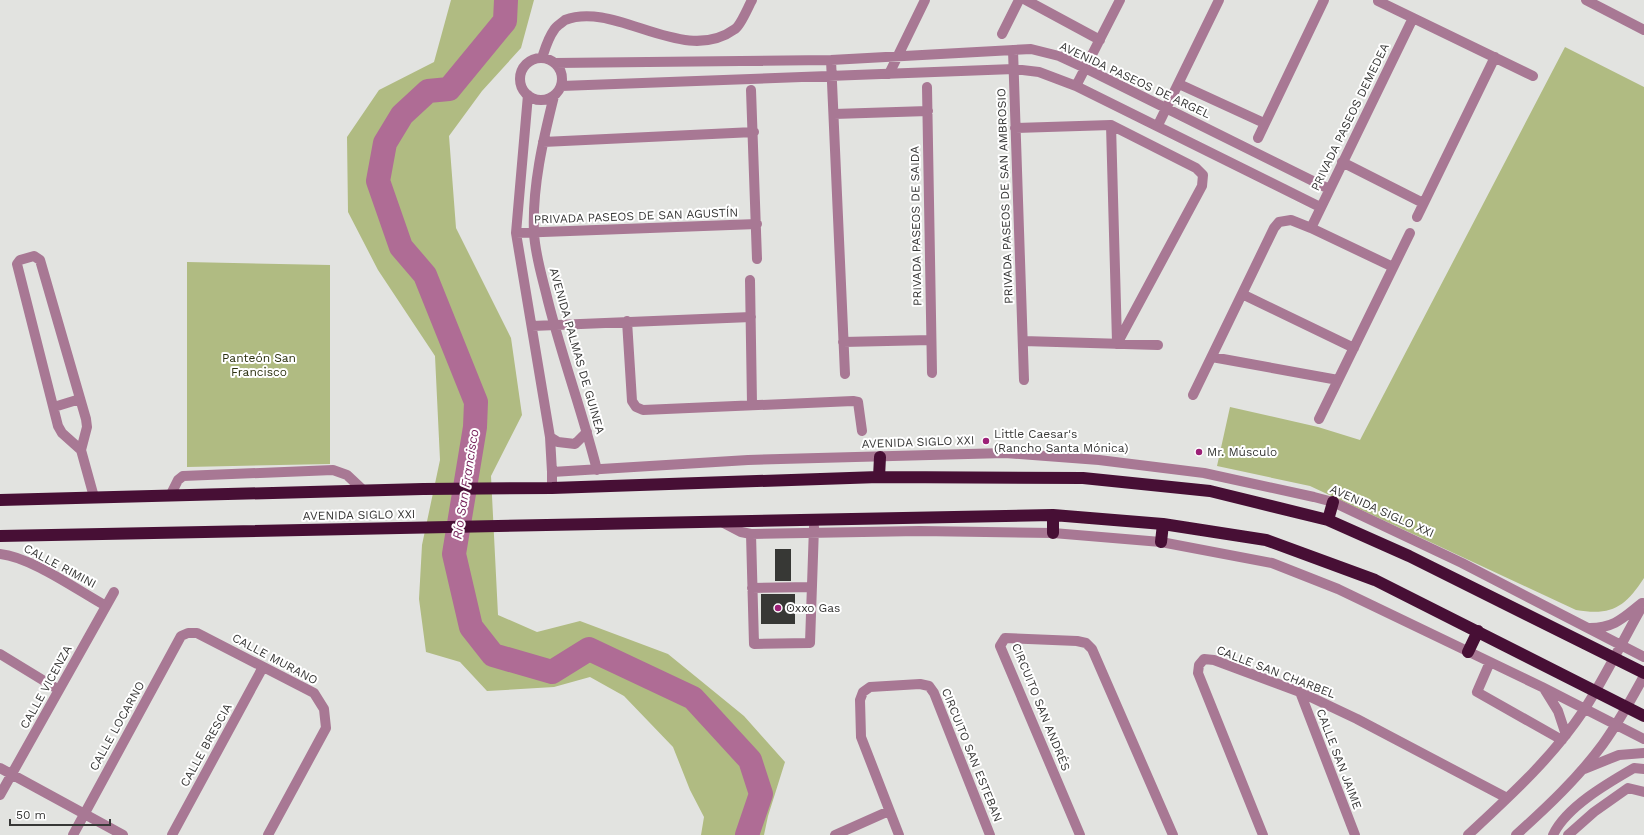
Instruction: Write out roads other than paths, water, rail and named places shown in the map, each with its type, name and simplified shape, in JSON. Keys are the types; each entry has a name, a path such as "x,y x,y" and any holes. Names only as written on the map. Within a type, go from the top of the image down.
{"highway":[{"path":"879,478 880,457"},
{"name":"AVENIDA SIGLO XXI","path":"0,500 423,489 552,488 879,478 1083,478 1210,491 1328,520 1409,556 1644,675"},
{"path":"1328,520 1333,502"},
{"name":"AVENIDA SIGLO XXI","path":"0,537 718,520 1053,515 1163,524 1266,540 1375,580 1644,716"},
{"path":"1053,515 1053,533"},
{"path":"1161,542 1163,524"},
{"path":"1468,652 1478,631"}],"street":[{"path":"542,58 554,30 572,14 589,8 610,9 690,38 715,38 736,29 752,0"},
{"path":"889,74 895,58 925,0"},
{"path":"1002,34 1019,0"},
{"path":"1026,0 1100,40"},
{"path":"1076,86 1120,0"},
{"path":"1158,125 1219,0"},
{"path":"1258,138 1324,0"},
{"path":"1378,1 1533,76"},
{"path":"1593,2 1644,30"},
{"name":"PRIVADA PASEOS DEMEDEA","path":"1310,228 1413,18"},
{"name":"PRIVADA PASEOS DE SAN AMBROSIO","path":"1013,50 1024,380"},
{"name":"AVENIDA PASEOS DE ARGEL","path":"555,63 831,60 1031,50 1052,55 1085,68 1329,189"},
{"path":"528,95 542,100 554,96 561,86 562,73 555,63 542,58 534,59 523,68 521,83 528,95 516,233 550,437 552,488"},
{"path":"1417,217 1495,58"},
{"path":"831,60 845,374"},
{"path":"561,86 1014,69 1039,72 1076,86 1158,125 1320,206"},
{"path":"1179,84 1264,123"},
{"name":"PRIVADA PASEOS DE SAIDA","path":"927,87 932,374"},
{"name":"PRIVADA PASEOS DE SAN AGUSTÍN","path":"751,90 754,132 757,259"},
{"name":"AVENIDA PALMAS DE GUINEA","path":"554,96 543,142 536,182 534,233 535,248 554,324 597,470"},
{"path":"834,114 928,111"},
{"path":"1111,125 1117,344"},
{"path":"1015,128 1111,125 1196,168 1203,175 1202,186 1117,344"},
{"path":"543,142 754,132"},
{"path":"1342,162 1423,203"},
{"path":"1193,395 1274,228 1279,222 1291,220 1393,267"},
{"name":"PRIVADA PASEOS DE SAN AGUSTÍN","path":"516,233 757,224"},
{"path":"1319,419 1410,232"},
{"path":"81,450 62,433 58,426 17,264 20,260 34,256 40,260 80,399 86,427 81,450 94,498"},
{"path":"750,280 752,404"},
{"path":"1242,294 1354,348"},
{"path":"532,326 751,317"},
{"path":"627,321 632,401 636,407 643,410 752,404 853,401 858,402 860,406 862,431"},
{"path":"843,342 931,340"},
{"path":"1023,341 1158,345"},
{"path":"1212,357 1338,380"},
{"path":"54,407 80,399"},
{"path":"550,437 563,443 575,444 587,432"},
{"name":"AVENIDA SIGLO XXI","path":"552,472 748,460 1005,454 1099,460 1204,473 1333,502 1462,563 1644,657"},
{"path":"170,496 178,480 183,476 333,470 347,475 364,491"},
{"path":"751,534 754,644 810,643 814,519"},
{"name":"AVENIDA SIGLO XXI","path":"718,520 741,532 751,534 920,531 1053,533 1161,542 1272,563 1338,590 1542,687 1584,710 1644,739"},
{"name":"CALLE RIMINI","path":"0,554 12,556 29,563 106,606"},
{"path":"752,588 812,587"},
{"name":"CALLE VICENZA","path":"0,795 114,592"},
{"path":"1587,628 1605,628 1619,621 1644,602"},
{"path":"1468,835 1530,778 1564,737 1584,710 1644,602"},
{"name":"CALLE MURANO","path":"188,633 197,633 314,694 324,709 326,728 268,835"},
{"name":"CALLE LOCARNO","path":"73,835 181,636 188,633"},
{"name":"CIRCUITO SAN ANDRÉS","path":"1080,835 1000,646 1005,638 1077,641 1086,643 1092,649 1173,835"},
{"path":"0,654 59,690"},
{"name":"CALLE SAN CHARBEL","path":"1263,835 1198,673 1199,665 1204,659 1214,660 1300,692 1357,719 1507,798"},
{"path":"1490,662 1477,692 1564,737"},
{"name":"CALLE BRESCIA","path":"172,835 263,667"},
{"path":"1516,835 1582,769 1616,726 1644,675"},
{"name":"CIRCUITO SAN ESTEBAN","path":"899,835 861,737 860,700 863,692 870,687 920,684 929,686 934,693 990,835"},
{"path":"1542,687 1558,711 1564,737"},
{"name":"CALLE SAN JAIME","path":"1300,692 1355,835"},
{"path":"1582,769 1619,755 1644,753"},
{"path":"0,768 123,835"},
{"path":"1553,835 1557,828 1591,794 1634,768 1644,769"},
{"path":"1568,835 1594,812 1628,788 1644,792"},
{"path":"835,835 889,811"}],"waterway":[{"name":"Río San Francisco","path":"506,0 505,21 449,89 428,91 402,115 385,143 378,181 401,247 425,275 476,402 475,427 454,554 471,627 493,655 552,672 589,649 693,698 750,760 761,794 747,835"}],"place":[{"name":"Little Caesar's (Rancho Santa Mónica)","path":"986,441"},
{"name":"Mr. Músculo","path":"1199,452"},
{"name":"Oxxo Gas","path":"778,608"}],"park label":[{"name":"Panteón San Francisco","path":"259,365"}]}
